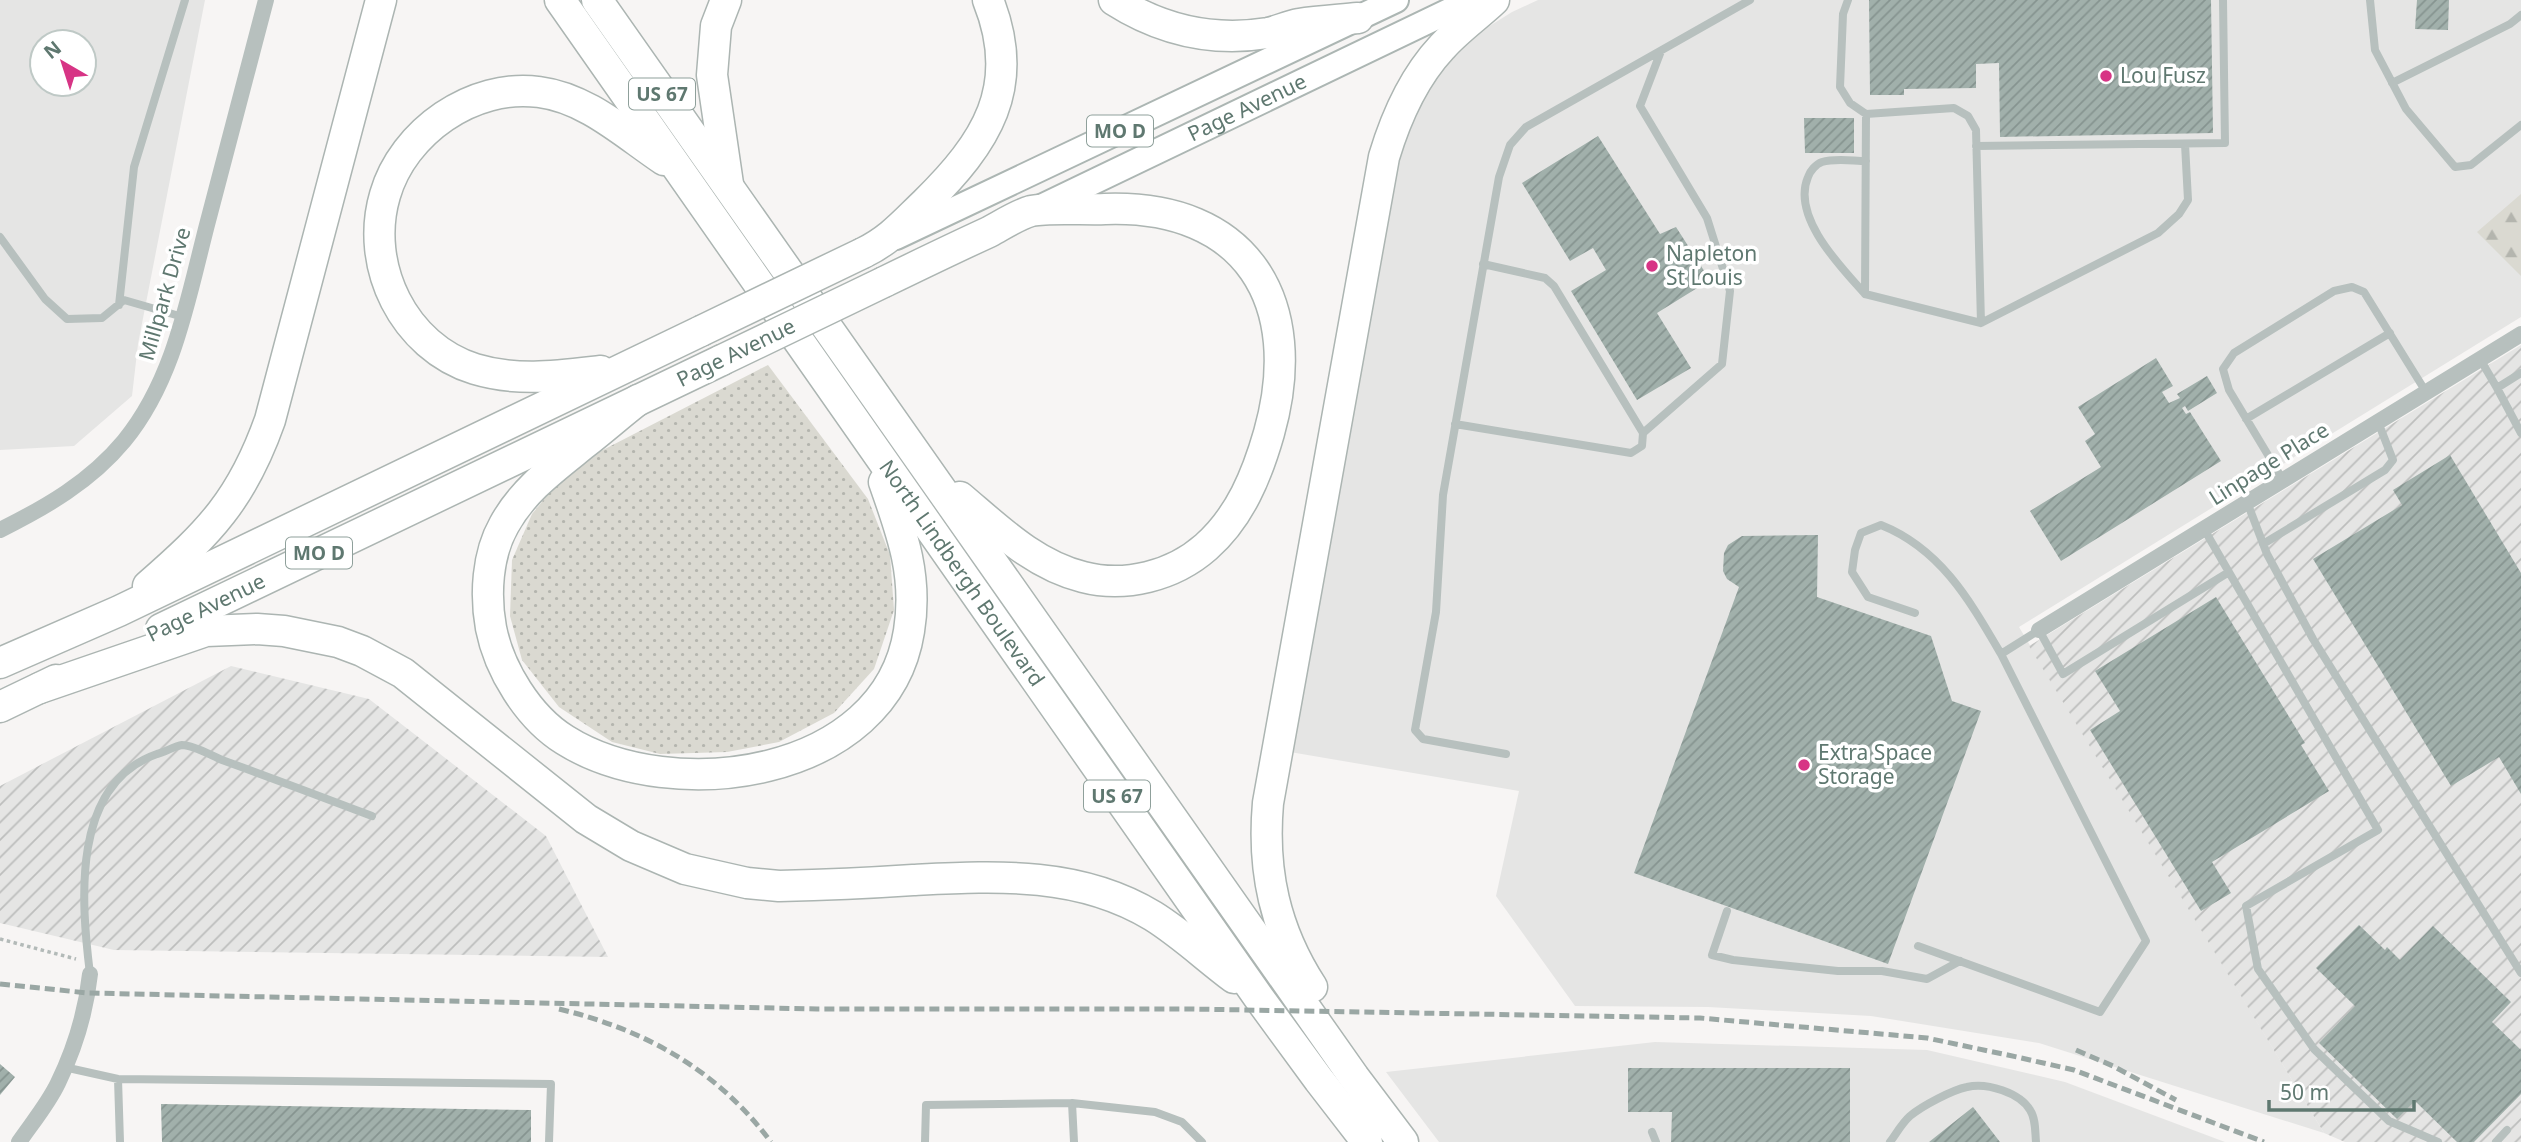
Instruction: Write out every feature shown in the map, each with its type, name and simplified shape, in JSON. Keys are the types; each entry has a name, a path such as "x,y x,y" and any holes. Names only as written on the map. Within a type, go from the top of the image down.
{"highway":[{"path":"119,611 208,530 236,494 260,449 270,420 381,0"},
{"name":"North Lindbergh Boulevard","path":"560,0 1259,998 1367,1142"},
{"name":"North Lindbergh Boulevard","path":"597,0 1403,1142"},
{"path":"726,0 716,26 712,75 728,187"},
{"path":"873,248 961,165 988,125 1000,84 1002,63 996,19 988,0"},
{"path":"1114,0 1150,21 1172,29 1220,36 1271,32 1298,24 1358,18"},
{"path":"1427,1142 1359,1055 1298,965 1287,942 1274,896 1266,858 1265,830 1273,766 1384,157 1403,106 1426,67 1441,47 1494,0"},
{"path":"622,369 529,379 476,369 451,360 434,349 418,334 391,295 380,247 384,196 394,171 406,152 437,122 477,99 519,90 557,96 582,105 678,169"},
{"path":"926,467 1016,545 1040,560 1082,577 1106,582 1125,582 1156,574 1186,561 1205,548 1232,517 1256,474 1276,405 1280,342 1271,299 1247,260 1216,232 1175,215 1123,209 1032,211"},
{"name":"Page Avenue","path":"0,707 1032,211"},
{"name":"Page Avenue","path":"0,663 119,611 873,248"},
{"path":"638,400 531,488 503,525 490,567 488,592 489,617 501,661 527,704 563,739 594,755 646,770 701,775 725,774 748,771 801,756 842,733 878,701 901,662 909,634 912,587 904,538 872,446"},
{"path":"40,688 206,631 284,631 338,642 403,673 517,766 608,833 684,869 747,884 779,886 1011,877 1038,878 1084,886 1153,916 1259,998"}],"main road":[{"name":"Page Avenue","path":"873,248 1396,0"},
{"name":"Page Avenue","path":"1032,211 1472,0"}],"street":[{"name":"Millpark Drive","path":"0,530 47,507 90,476 124,441 158,391 183,317 266,0"},
{"name":"Linpage Place","path":"2039,630 2521,334"},
{"path":"19,1142 57,1084 74,1043 88,993 89,968"}],"lane":[{"path":"119,305 134,167 185,0"},
{"path":"1506,754 1423,739 1415,730 1436,612 1443,495 1499,177 1510,145 1526,127 1750,0"},
{"path":"1848,0 1843,14 1840,87 1850,103 1866,114 1954,108 1968,116 1976,130 1981,323"},
{"path":"1976,146 2225,143 2223,0"},
{"path":"2370,0 2375,50 2406,109 2455,167 2472,165 2521,125"},
{"path":"2392,83 2510,24 2521,15"},
{"path":"1643,433 1722,364 1730,291 1707,218 1640,106 1661,50"},
{"path":"1865,294 1866,114"},
{"path":"1866,161 1821,162 1810,171 1804,186 1810,218 1825,247 1865,294 1981,323 2158,233 2179,214 2188,200 2185,144"},
{"path":"0,237 45,299 67,319 102,318 124,300 183,317"},
{"path":"1455,424 1630,453 1642,446 1643,433 1554,286 1545,278 1483,264"},
{"path":"2283,480 2229,390 2223,369 2234,353 2334,291 2352,288 2364,292 2426,392"},
{"path":"2246,419 2390,333"},
{"path":"2480,359 2521,433"},
{"path":"2497,388 2521,373"},
{"path":"2263,544 2385,470 2393,460 2378,422"},
{"path":"2247,502 2263,544 2313,639 2521,973"},
{"path":"1915,613 1868,597 1852,572 1861,533 1881,525 1904,534 1933,557 1969,600 2001,654 2146,941 2100,1012 1918,946"},
{"path":"2204,529 2378,830 2246,906 2258,969 2323,1058 2389,1121 2438,1142"},
{"path":"2001,654 2039,630 2063,674 2229,572"},
{"path":"89,968 84,924 89,839 94,820 118,779 144,759 183,745 372,816"},
{"path":"1727,911 1712,955 1733,960 1838,971 1882,971 1927,979 1960,961"},
{"path":"64,1067 118,1079 551,1084 549,1142"},
{"path":"118,1079 120,1142"},
{"path":"1890,1142 1910,1116 1968,1086 2003,1090 2015,1096 2030,1109 2035,1124 2036,1142"},
{"path":"1072,1102 1074,1142"},
{"path":"925,1142 926,1105 1072,1102 1155,1112 1182,1122 1202,1142"},
{"path":"2496,1142 2507,1130"},
{"path":"1652,1132 1656,1142"}],"path":[{"path":"0,939 89,968"}],"shaded area":[{"path":"0,0 205,0 138,344 132,396 74,446 0,450"},
{"path":"1538,0 2521,0 2521,317 2019,627 2324,1133 2039,1043 1871,1016 1708,1007 1575,1006 1496,896 1519,791 1290,752 1390,183 1407,122 1456,47 1512,12"},
{"path":"2521,345 2521,1142 2345,1142 2324,1133 2029,646"},
{"path":"231,666 369,699 546,836 608,957 114,950 0,923 0,786"},
{"path":"1655,1042 1927,1050 2065,1082 2225,1142 1439,1142 1386,1072"}],"green space":[{"path":"2521,194 2521,276 2477,232"},
{"path":"768,365 868,499 890,555 894,610 874,669 834,713 779,742 727,752 660,754 612,742 559,707 522,660 510,616 512,560 532,514 565,474 601,451"}],"building":[{"name":"Lou Fusz","path":"1869,0 2211,0 2213,133 2000,137 1999,63 1976,64 1976,88 1904,89 1904,95 1870,95"},
{"path":"2417,0 2449,0 2448,30 2415,29"},
{"path":"1804,118 1854,118 1854,153 1805,153"},
{"name":"Napleton St Louis","path":"1598,136 1660,234 1676,227 1710,280 1657,313 1691,368 1637,400 1571,291 1606,270 1593,248 1570,261 1522,183"},
{"path":"2156,358 2173,386 2162,392 2169,403 2180,398 2177,394 2207,376 2217,393 2188,411 2185,406 2182,408 2186,414 2190,412 2221,461 2061,561 2030,511 2101,467 2085,441 2095,434 2078,407"},
{"path":"2450,455 2521,573 2521,794 2499,757 2451,786 2313,559 2402,505 2393,490"},
{"path":"1818,535 1817,597 1931,636 1952,701 1981,711 1888,964 1634,873 1739,587 1727,579 1723,571 1724,553 1728,545 1742,536"},
{"path":"2216,597 2305,743 2301,745 2329,791 2212,862 2231,893 2201,911 2090,730 2120,711 2095,671"},
{"path":"2359,925 2385,950 2387,947 2400,960 2433,926 2511,1002 2492,1022 2521,1050 2521,1094 2474,1142 2457,1142 2415,1101 2397,1119 2319,1043 2355,1006 2316,968"},
{"path":"0,1064 15,1077 0,1095"},
{"path":"1628,1068 1850,1068 1850,1142 1671,1142 1672,1112 1628,1112"},
{"path":"161,1104 531,1110 531,1142 162,1142"},
{"path":"1973,1107 2000,1142 1929,1142"}],"railway":[{"path":"0,984 88,993 817,1009 1190,1009 1700,1018 1927,1038 2017,1057 2074,1070 2264,1142"},
{"path":"559,1009 621,1029 677,1056 727,1094 771,1142"},
{"path":"2076,1050 2113,1066 2176,1100"}],"place":[{"name":"Lou Fusz","path":"2106,76"},
{"name":"Napleton St Louis","path":"1652,266"},
{"name":"Extra Space Storage","path":"1804,765"}]}
